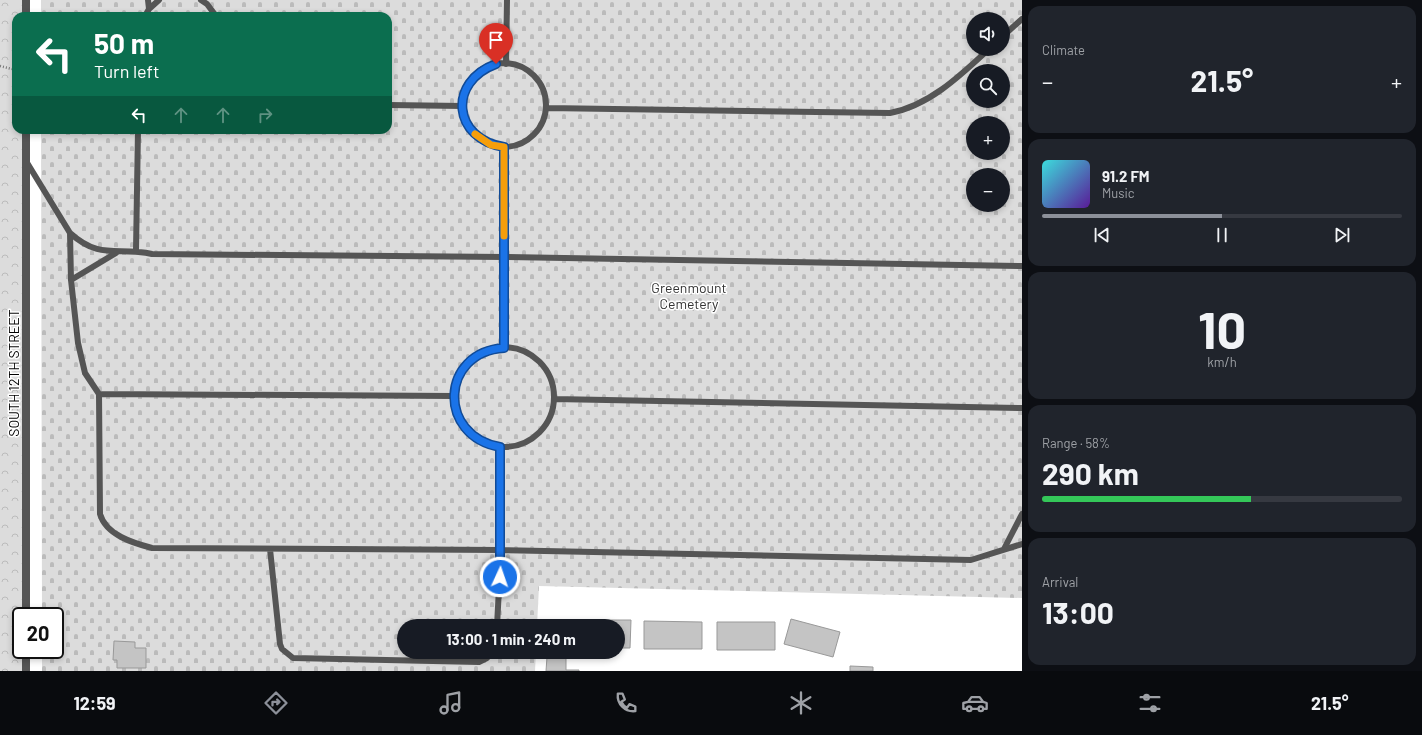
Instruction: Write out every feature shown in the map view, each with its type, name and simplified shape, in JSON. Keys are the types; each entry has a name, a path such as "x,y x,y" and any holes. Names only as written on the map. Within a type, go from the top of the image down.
{"street":[{"path":"26,0 26,12"},
{"name":"SOUTH 12TH STREET","path":"26,134 26,607"},
{"path":"26,659 26,671"}],"lane":[{"path":"148,0 149,9"},
{"path":"147,12 159,0"},
{"path":"201,0 207,4 213,12"},
{"path":"506,64 507,0"},
{"path":"1010,30 1022,19"},
{"path":"547,108 890,113 903,111 915,106 948,85 981,56"},
{"path":"496,64 506,64 524,69 539,81 545,93 547,108 543,122 536,133 528,140 516,146 504,147 486,142 471,131 465,119 462,106 467,87 474,76 484,69 496,64"},
{"path":"392,105 462,106"},
{"path":"136,250 138,134"},
{"path":"504,147 504,348"},
{"path":"25,160 70,233 77,240 93,248 116,253 136,250 152,254 504,257 1022,266"},
{"path":"70,233 71,280 78,343 85,373 98,394 100,514 105,526 134,543 152,548 501,550 971,560 1022,544"},
{"path":"71,280 116,253"},
{"path":"504,348 527,353 538,361 550,378 554,399 552,411 548,421 538,434 526,442 511,447 488,445 475,438 464,427 457,415 454,396 456,383 462,370 471,360 483,352 504,348"},
{"path":"98,394 454,396"},
{"path":"554,399 1022,408"},
{"path":"497,619 501,550 500,447"},
{"path":"1004,549 1022,514"},
{"path":"270,549 280,644 288,656 293,658 479,662 485,659"}],"path":[{"path":"0,66 12,69"}],"green space":[{"path":"0,0 26,0 26,12 12,12 12,134 26,134 26,607 12,607 12,659 26,659 26,671 0,671"},
{"name":"Greenmount Cemetery","path":"41,0 1022,0 1022,598 539,586 537,619 397,619 397,659 536,659 535,671 42,671 42,659 64,659 64,607 42,607 41,134 392,134 392,12 41,12"}],"building":[{"path":"791,619 840,632 833,657 784,644"},
{"path":"625,620 631,620 630,648 625,648"},
{"path":"644,621 702,622 702,649 644,649"},
{"path":"717,622 775,622 775,650 717,650"},
{"path":"114,641 135,642 135,648 146,648 146,668 117,668 117,660 113,660"},
{"path":"547,659 566,659 566,670 579,670 579,671 546,671"},
{"path":"850,666 873,667 873,671 850,671"}],"slow traffic":[{"path":"475,134 480,140 491,145 504,147 504,236"}],"route":[{"path":"496,64 484,69 474,76 467,87 462,106 465,119 471,131 480,140 491,145 504,147 504,348 496,348 483,352 471,360 462,370 456,383 454,404 457,415 464,427 475,438 488,445 500,447 500,577"}]}
